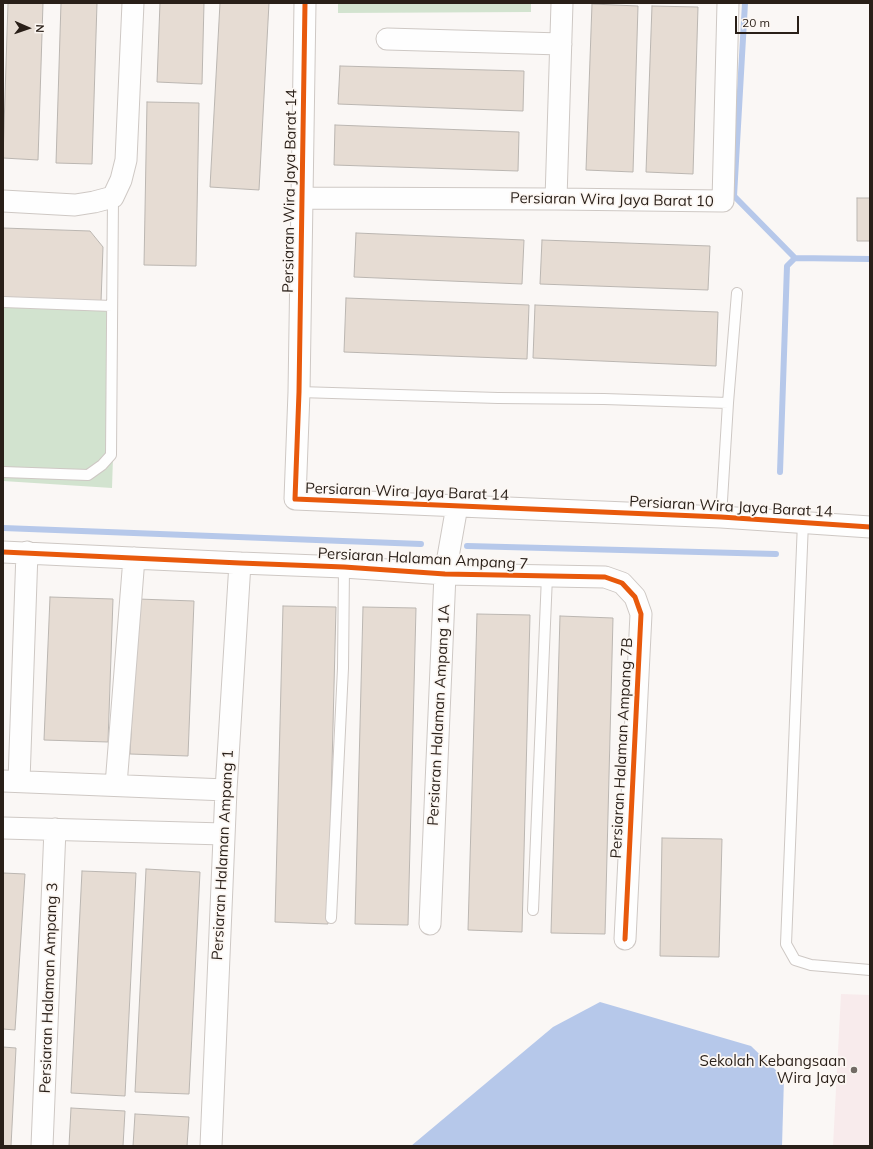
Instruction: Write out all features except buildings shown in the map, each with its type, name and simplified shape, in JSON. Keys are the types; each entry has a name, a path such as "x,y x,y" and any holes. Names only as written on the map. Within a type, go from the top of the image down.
{"street":[{"path":"3,201 75,205 94,202 113,196 121,180 126,160 134,3"},
{"name":"Persiaran Wira Jaya Barat 14","path":"304,3 303,198 295,499 721,517 870,527"},
{"path":"556,199 562,3"},
{"name":"Persiaran Wira Jaya Barat 10","path":"303,198 723,201 728,3"},
{"path":"387,40 561,44"},
{"name":"Persiaran Halaman Ampang 1A","path":"430,924 445,574 457,506"},
{"name":"Persiaran Halaman Ampang 7","path":"3,552 27,552 240,564 344,567 445,574 604,577"},
{"path":"27,552 11,781 226,790"},
{"path":"116,785 134,558"},
{"name":"Persiaran Halaman Ampang 1","path":"212,1146 226,790 240,564"},
{"name":"Persiaran Halaman Ampang 7B","path":"604,577 622,583 635,596 641,614 625,939"},
{"path":"3,828 224,834"},
{"name":"Persiaran Halaman Ampang 3","path":"42,1146 55,829"}],"lane":[{"path":"3,472 88,475 102,465 111,455 113,196"},
{"path":"721,517 737,292"},
{"path":"3,302 112,306"},
{"path":"299,392 728,403"},
{"path":"803,522 786,944 795,960 812,965 870,970"},
{"path":"331,918 343,668 344,567"},
{"path":"533,910 547,576"}],"shaded area":[{"name":"Sekolah Kebangsaan Wira Jaya","path":"841,994 870,995 870,1146 833,1146"}],"green space":[{"path":"338,3 531,3 531,12 338,13"},
{"path":"3,298 118,304 112,488 3,481"}],"water":[{"path":"600,1002 751,1046 784,1078 782,1146 411,1146 553,1027"}],"waterway":[{"path":"745,3 734,196 795,258 870,259"},
{"path":"780,472 787,266 795,258"},
{"path":"3,528 421,544"},
{"path":"467,546 776,554"}],"cycle path":[{"path":"305,3 299,392 295,499 721,517 870,527"},
{"path":"3,552 344,567 445,574 605,577 622,583 635,597 641,614 625,939"}],"place":[{"name":"Sekolah Kebangsaan Wira Jaya","path":"854,1070"}]}
